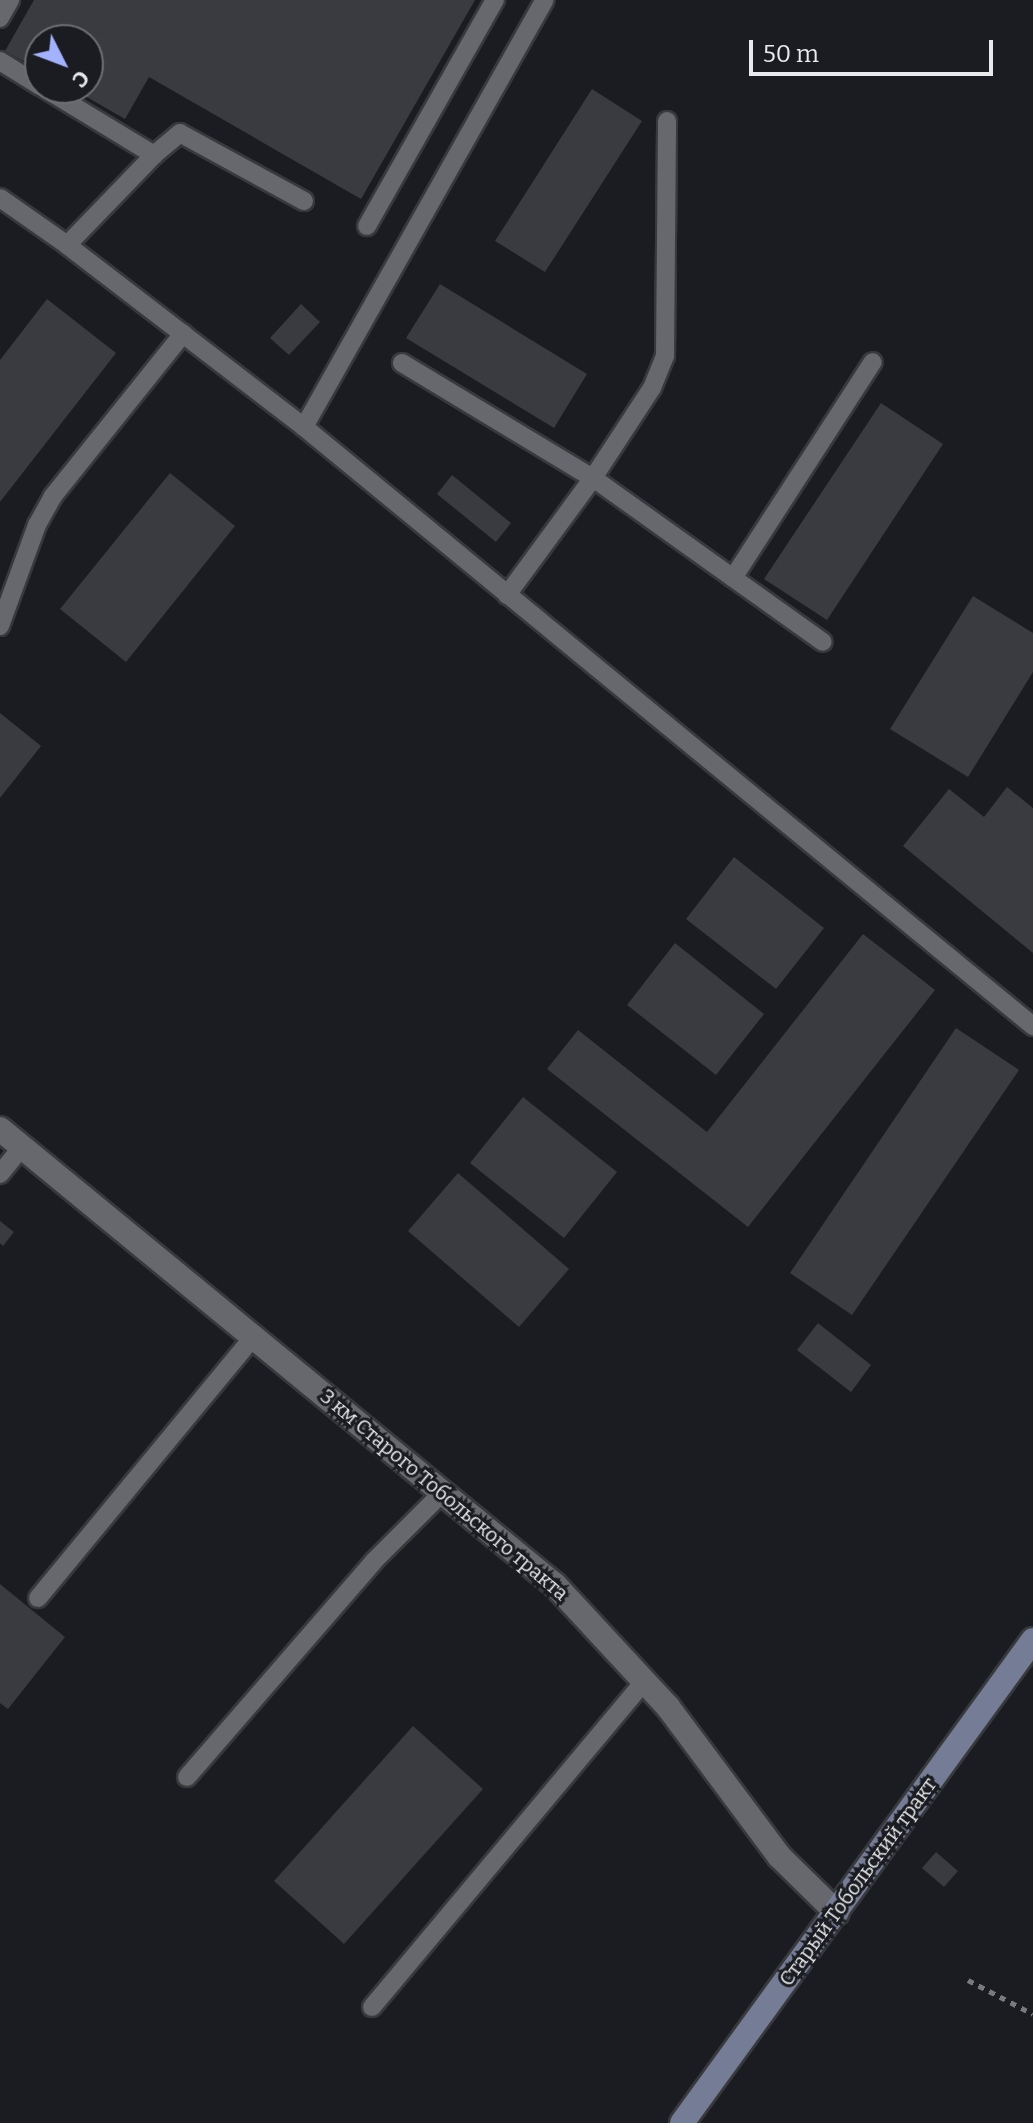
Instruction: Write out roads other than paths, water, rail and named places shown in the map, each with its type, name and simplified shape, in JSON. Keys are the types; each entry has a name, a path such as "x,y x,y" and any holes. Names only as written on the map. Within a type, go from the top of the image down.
{"street":[{"name":"3 км Старого Тобольского тракта","path":"0,1129 255,1335 555,1585 645,1680 779,1856 804,1885 837,1913"},
{"name":"Старый Тобольский тракт","path":"682,2123 1033,1640"}],"lane":[{"path":"0,18 10,0"},
{"path":"367,226 495,0"},
{"path":"304,427 545,0"},
{"path":"0,61 24,76"},
{"path":"70,104 154,155"},
{"path":"507,595 593,478 652,388 665,356 667,121"},
{"path":"67,245 154,155 180,133 304,201"},
{"path":"0,198 67,245 304,427 1033,1026"},
{"path":"0,626 37,525 53,496 183,334"},
{"path":"733,578 873,362"},
{"path":"402,363 593,478 823,642"},
{"path":"0,1174 22,1147"},
{"path":"38,1598 255,1335"},
{"path":"187,1777 373,1562 444,1491"},
{"path":"372,2007 645,1680"}]}
